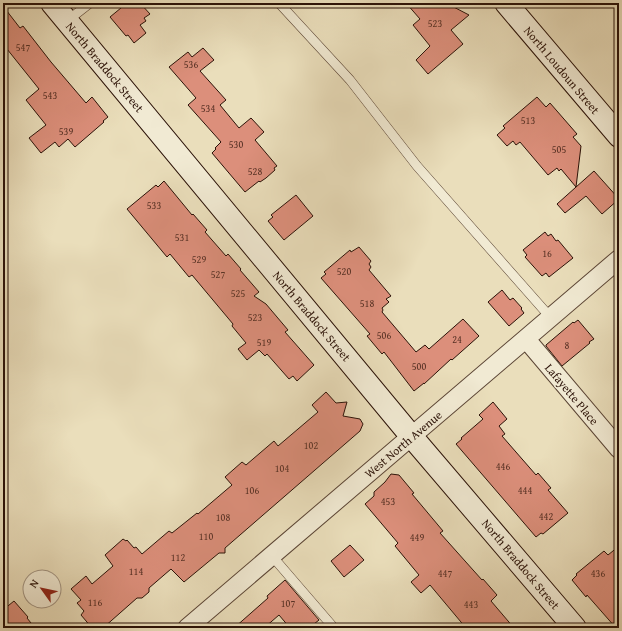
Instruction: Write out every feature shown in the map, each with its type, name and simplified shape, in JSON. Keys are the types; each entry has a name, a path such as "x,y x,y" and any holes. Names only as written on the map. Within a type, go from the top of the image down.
{"street":[{"name":"North Braddock Street","path":"52,3 412,437 575,628"},
{"name":"North Loudoun Street","path":"506,3 619,136"},
{"name":"West North Avenue","path":"187,628 619,259"},
{"name":"Lafayette Place","path":"526,340 619,449"}],"lane":[{"path":"67,22 90,3"},
{"path":"279,3 350,80 417,166 551,318"},
{"path":"272,556 334,628"}],"building":[{"path":"127,3 140,3 150,14 144,18 146,21 140,25 146,33 134,43 110,17"},
{"path":"406,3 446,3 469,15 451,30 463,44 428,74 416,60 430,46 413,25 420,19"},
{"path":"3,6 20,28 23,26 86,103 92,97 108,117 75,147 68,139 59,147 55,142 41,153 29,138 46,125 26,100 39,89 3,44"},
{"path":"203,48 214,60 200,71 226,100 220,105 239,128 251,118 264,132 255,140 277,166 274,168 275,170 266,178 260,182 259,181 245,192 212,153 221,142 188,105 196,98 169,67 188,52 192,57"},
{"path":"537,97 546,107 550,103 577,134 573,137 581,146 576,187 561,169 559,171 557,168 548,175 520,142 516,145 513,141 507,146 497,135 505,128 503,126"},
{"path":"594,171 619,199 602,214 586,196 565,213 557,204"},
{"path":"164,181 192,215 193,214 207,230 205,232 226,256 228,254 241,269 240,270 259,292 254,296 266,304 288,330 285,332 314,365 297,381 293,376 289,379 267,354 265,356 259,350 247,360 238,349 246,343 232,326 233,324 192,275 189,277 170,254 167,257 127,209 156,185 158,187"},
{"path":"296,195 313,216 284,240 268,221 273,217 271,215"},
{"path":"545,232 548,236 551,234 556,241 558,240 573,258 549,277 546,273 542,276 525,257 527,255 523,250"},
{"path":"359,247 371,261 369,264 371,267 369,270 391,296 386,299 389,302 382,308 382,312 416,352 425,345 429,349 463,319 479,336 414,391 384,352 382,354 367,336 370,334 321,278 326,274 324,272 350,250 351,252"},
{"path":"502,290 510,300 513,298 522,308 521,309 524,313 509,326 488,302"},
{"path":"578,320 594,339 562,366 546,345 573,322 574,323"},
{"path":"326,392 336,403 347,402 343,416 360,419 363,424 360,431 225,548 225,553 219,553 184,582 171,569 149,588 149,592 142,598 137,598 103,628 92,628 81,615 84,611 77,603 81,600 71,589 86,576 92,584 113,566 105,555 123,539 126,541 127,540 134,548 136,547 142,554 169,531 172,533 197,513 198,514 232,485 225,477 242,462 246,465 274,441 278,446 318,412 312,405"},
{"path":"493,402 507,419 499,426 505,434 502,436 536,475 538,473 551,488 548,490 568,513 543,534 541,533 536,537 456,444 483,419 479,415"},
{"path":"391,474 399,475 414,493 412,494 443,531 440,533 497,595 491,601 514,628 466,628 430,585 421,593 411,582 419,575 395,546 398,543 365,504 374,496 374,492"},
{"path":"350,545 364,560 344,577 331,561"},
{"path":"619,546 619,628 616,628 572,580 577,575 576,574 604,551 608,555"},
{"path":"285,580 319,620 309,628 290,628 279,615 264,628 234,628 268,598 267,596"},
{"path":"14,601 28,617 27,618 35,628 3,628 3,610"}]}
